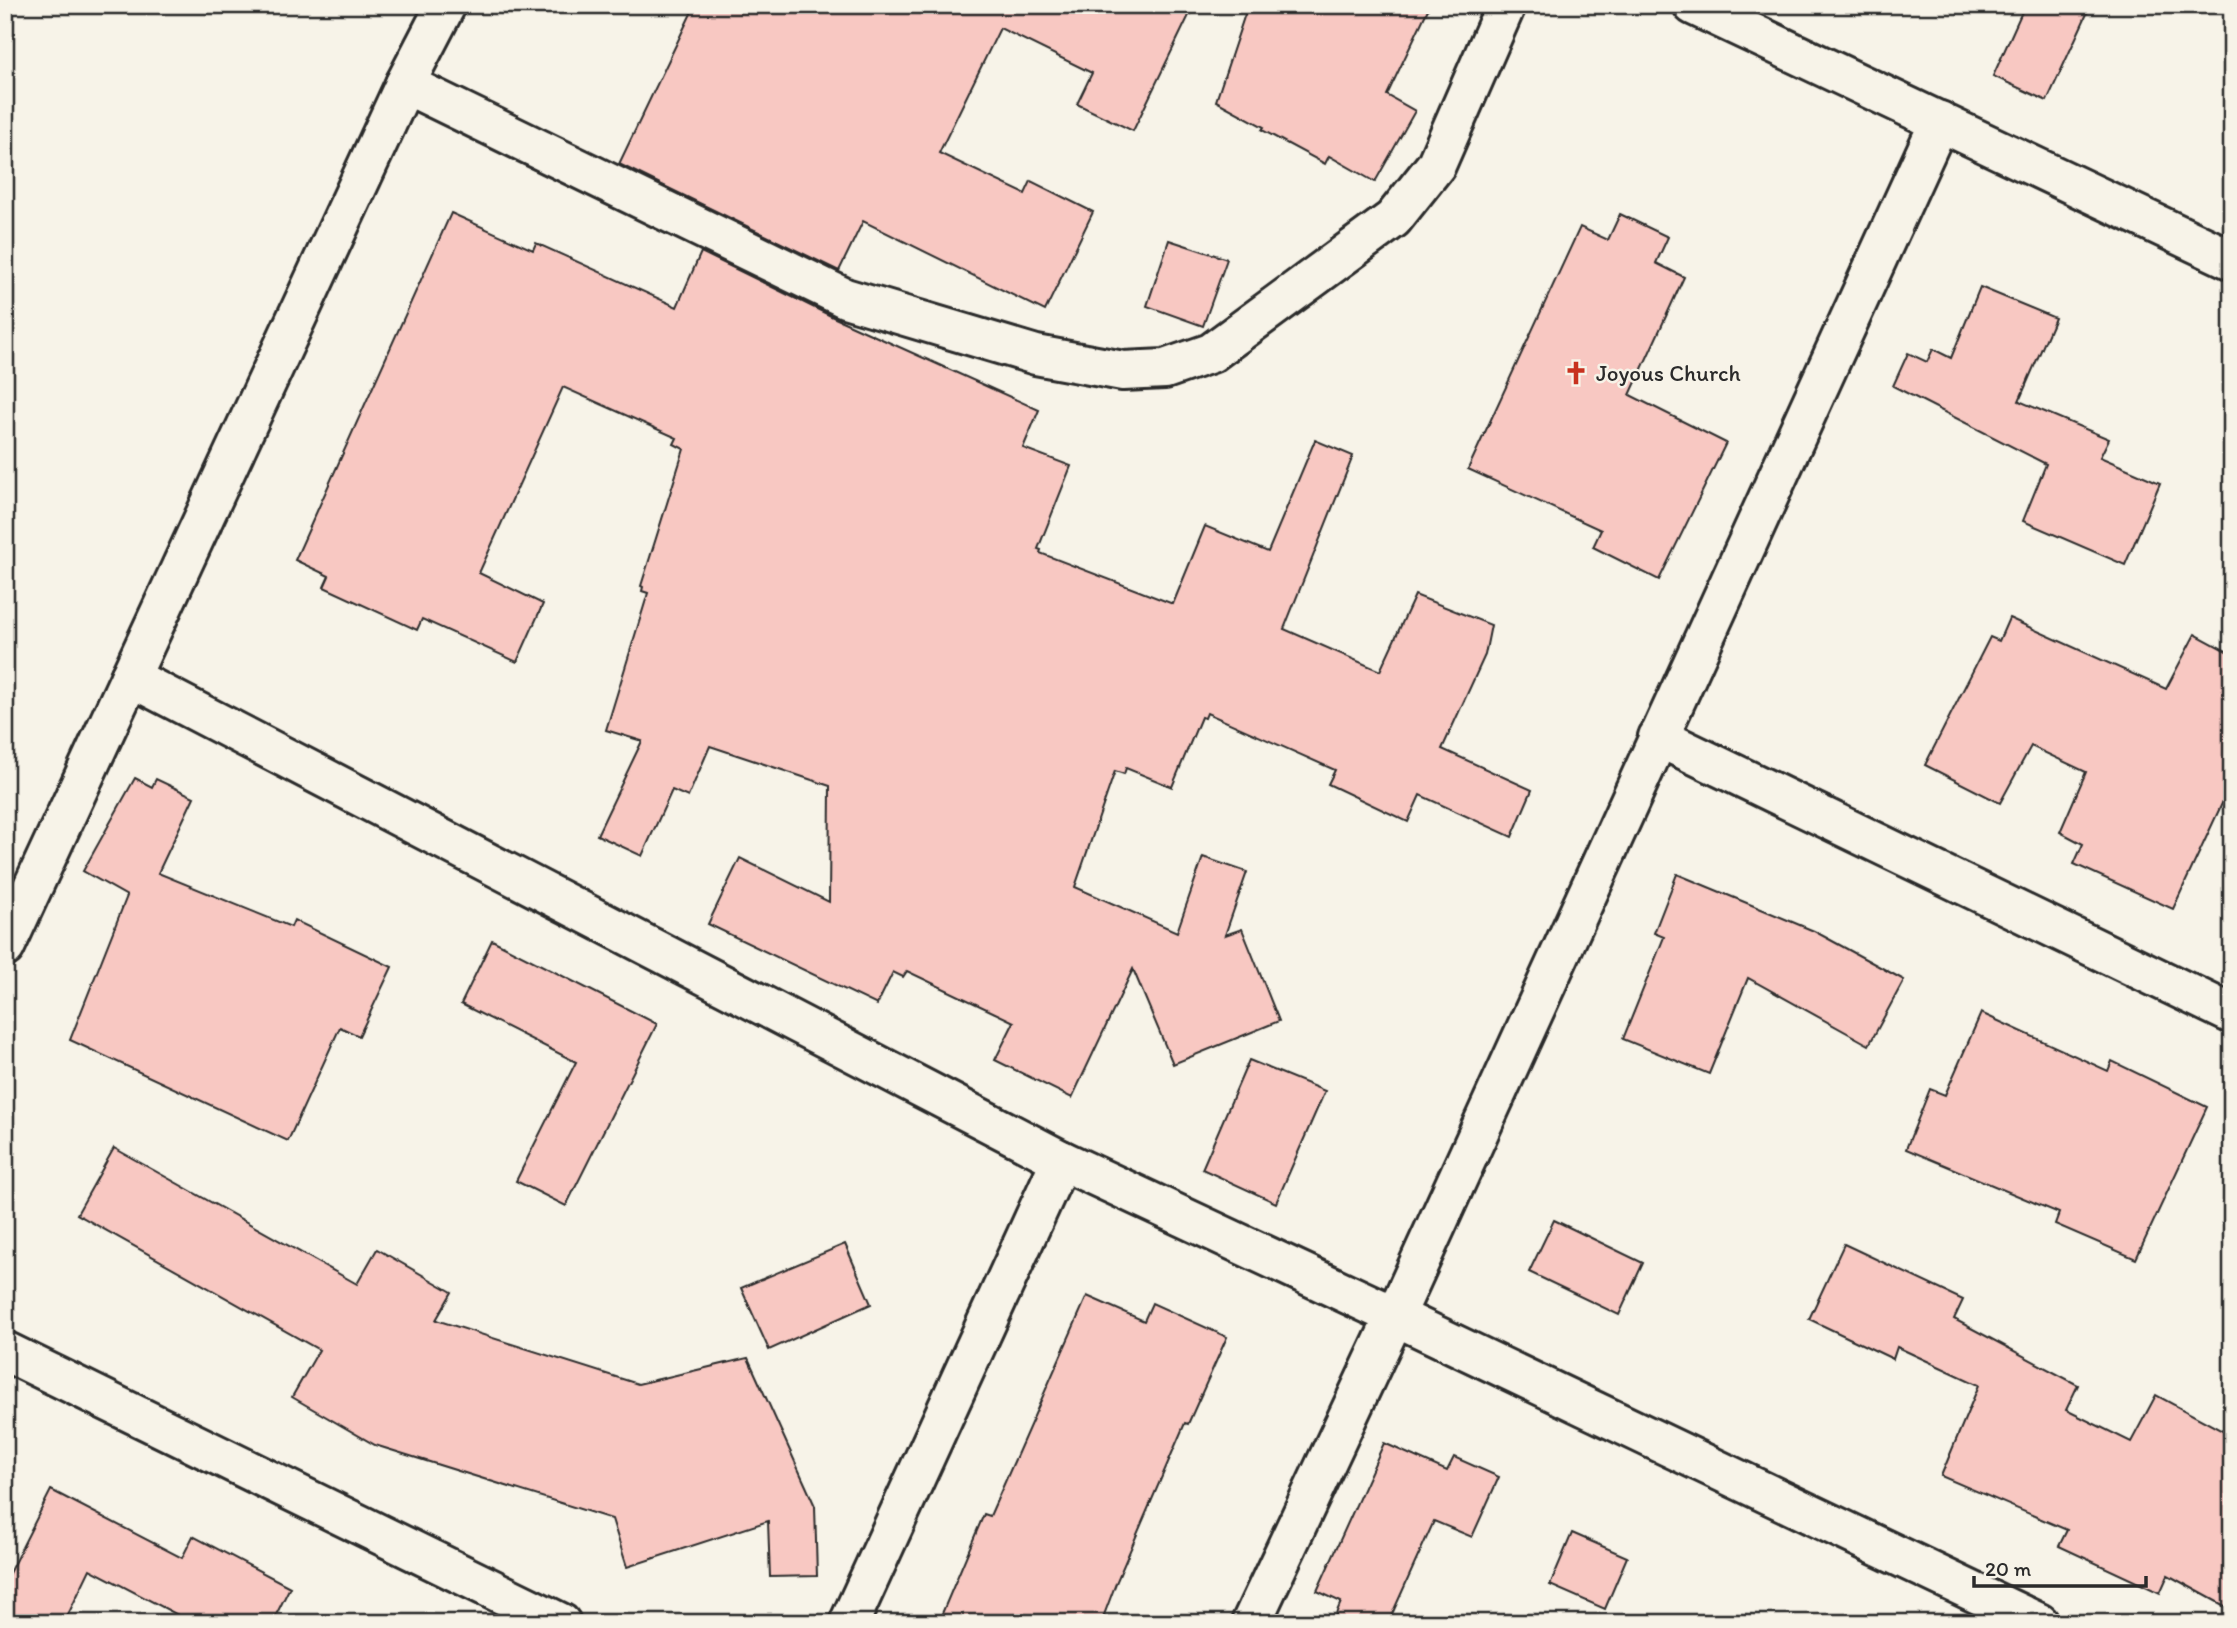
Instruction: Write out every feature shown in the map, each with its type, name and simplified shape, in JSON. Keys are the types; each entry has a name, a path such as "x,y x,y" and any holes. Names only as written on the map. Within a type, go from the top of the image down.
{"street":[{"path":"5,947 405,84 446,5"},
{"path":"405,84 845,298 1036,355 1123,371 1165,369 1211,354 1393,219 1436,165 1506,5"},
{"path":"1693,5 2232,260"},
{"path":"1251,1623 1395,1316 1940,121"},
{"path":"130,677 1061,1160 2039,1623"},
{"path":"1658,737 2232,1014"},
{"path":"849,1623 1061,1160"},
{"path":"5,1351 561,1623"}],"building":[{"path":"695,5 1194,5 1133,131 1077,104 1092,73 1000,28 939,153 1025,194 1031,181 1093,212 1045,311 863,221 839,271 619,164"},
{"path":"1248,5 1430,5 1387,95 1415,111 1375,182 1329,156 1325,164 1216,101"},
{"path":"2025,5 2091,5 2047,101 1993,76"},
{"path":"451,213 533,250 536,243 677,307 701,252 835,318 1039,410 1023,448 1071,466 1038,549 1041,550 1040,553 1173,604 1205,526 1268,552 1315,440 1353,456 1284,629 1380,671 1415,595 1491,625 1485,655 1442,749 1532,790 1512,837 1420,795 1408,822 1328,784 1335,770 1207,713 1205,718 1201,717 1172,787 1126,768 1124,774 1115,771 1075,887 1177,932 1203,857 1247,872 1225,935 1242,929 1279,1021 1173,1064 1133,969 1072,1098 995,1060 1014,1022 907,971 903,977 893,972 877,1005 708,924 740,858 829,902 830,786 710,746 688,797 672,790 642,856 597,835 642,741 606,730 648,593 642,591 641,586 684,449 674,444 677,438 563,387 479,573 543,604 517,662 422,619 417,630 324,587 329,576 295,560"},
{"name":"Joyous Church","path":"1620,214 1668,237 1656,263 1684,277 1630,395 1726,443 1659,580 1593,547 1601,530 1468,469 1580,227 1608,240"},
{"path":"1169,240 1227,259 1203,326 1147,306"},
{"path":"1980,287 2055,318 2019,401 2109,439 2100,457 2160,483 2125,565 2023,521 2046,464 1893,386 1908,353 1927,362 1933,349 1951,358"},
{"path":"2009,618 2166,689 2195,634 2232,654 2232,782 2173,909 2074,864 2083,844 2060,832 2086,772 2031,746 2000,803 1925,765 1990,637 1999,641"},
{"path":"135,778 152,787 156,779 194,797 158,873 291,927 294,920 392,967 359,1036 340,1027 288,1141 70,1040 127,896 83,871"},
{"path":"1677,874 1814,931 1904,980 1869,1045 1748,978 1709,1074 1623,1039 1664,937 1654,933"},
{"path":"492,940 657,1024 566,1206 516,1181 576,1062 461,1004"},
{"path":"1981,1013 2108,1071 2112,1061 2207,1107 2136,1259 2055,1224 2059,1213 1906,1149 1930,1089 1945,1095"},
{"path":"1249,1060 1325,1091 1276,1203 1202,1169"},
{"path":"114,1148 357,1284 377,1249 452,1292 436,1320 638,1384 748,1358 815,1506 817,1576 770,1577 768,1521 627,1567 612,1519 375,1445 292,1397 319,1350 77,1214"},
{"path":"1554,1220 1643,1263 1619,1315 1529,1272"},
{"path":"845,1244 871,1304 769,1350 741,1288"},
{"path":"1844,1244 1963,1300 1954,1319 2078,1385 2066,1410 2131,1442 2156,1395 2232,1436 2232,1610 2168,1575 2160,1593 2059,1546 2067,1530 1941,1476 1979,1385 1897,1347 1893,1359 1809,1319"},
{"path":"1087,1296 1144,1321 1152,1303 1227,1337 1188,1424 1185,1423 1101,1623 938,1623 984,1514 990,1516"},
{"path":"1384,1443 1447,1471 1454,1457 1499,1477 1472,1537 1434,1521 1388,1623 1332,1623 1341,1602 1317,1591"},
{"path":"51,1490 182,1558 193,1536 290,1587 272,1623 193,1623 90,1569 64,1623 5,1623 5,1581"},
{"path":"1572,1533 1627,1557 1605,1609 1550,1585"}],"place":[{"name":"Joyous Church","path":"1576,373"}]}
